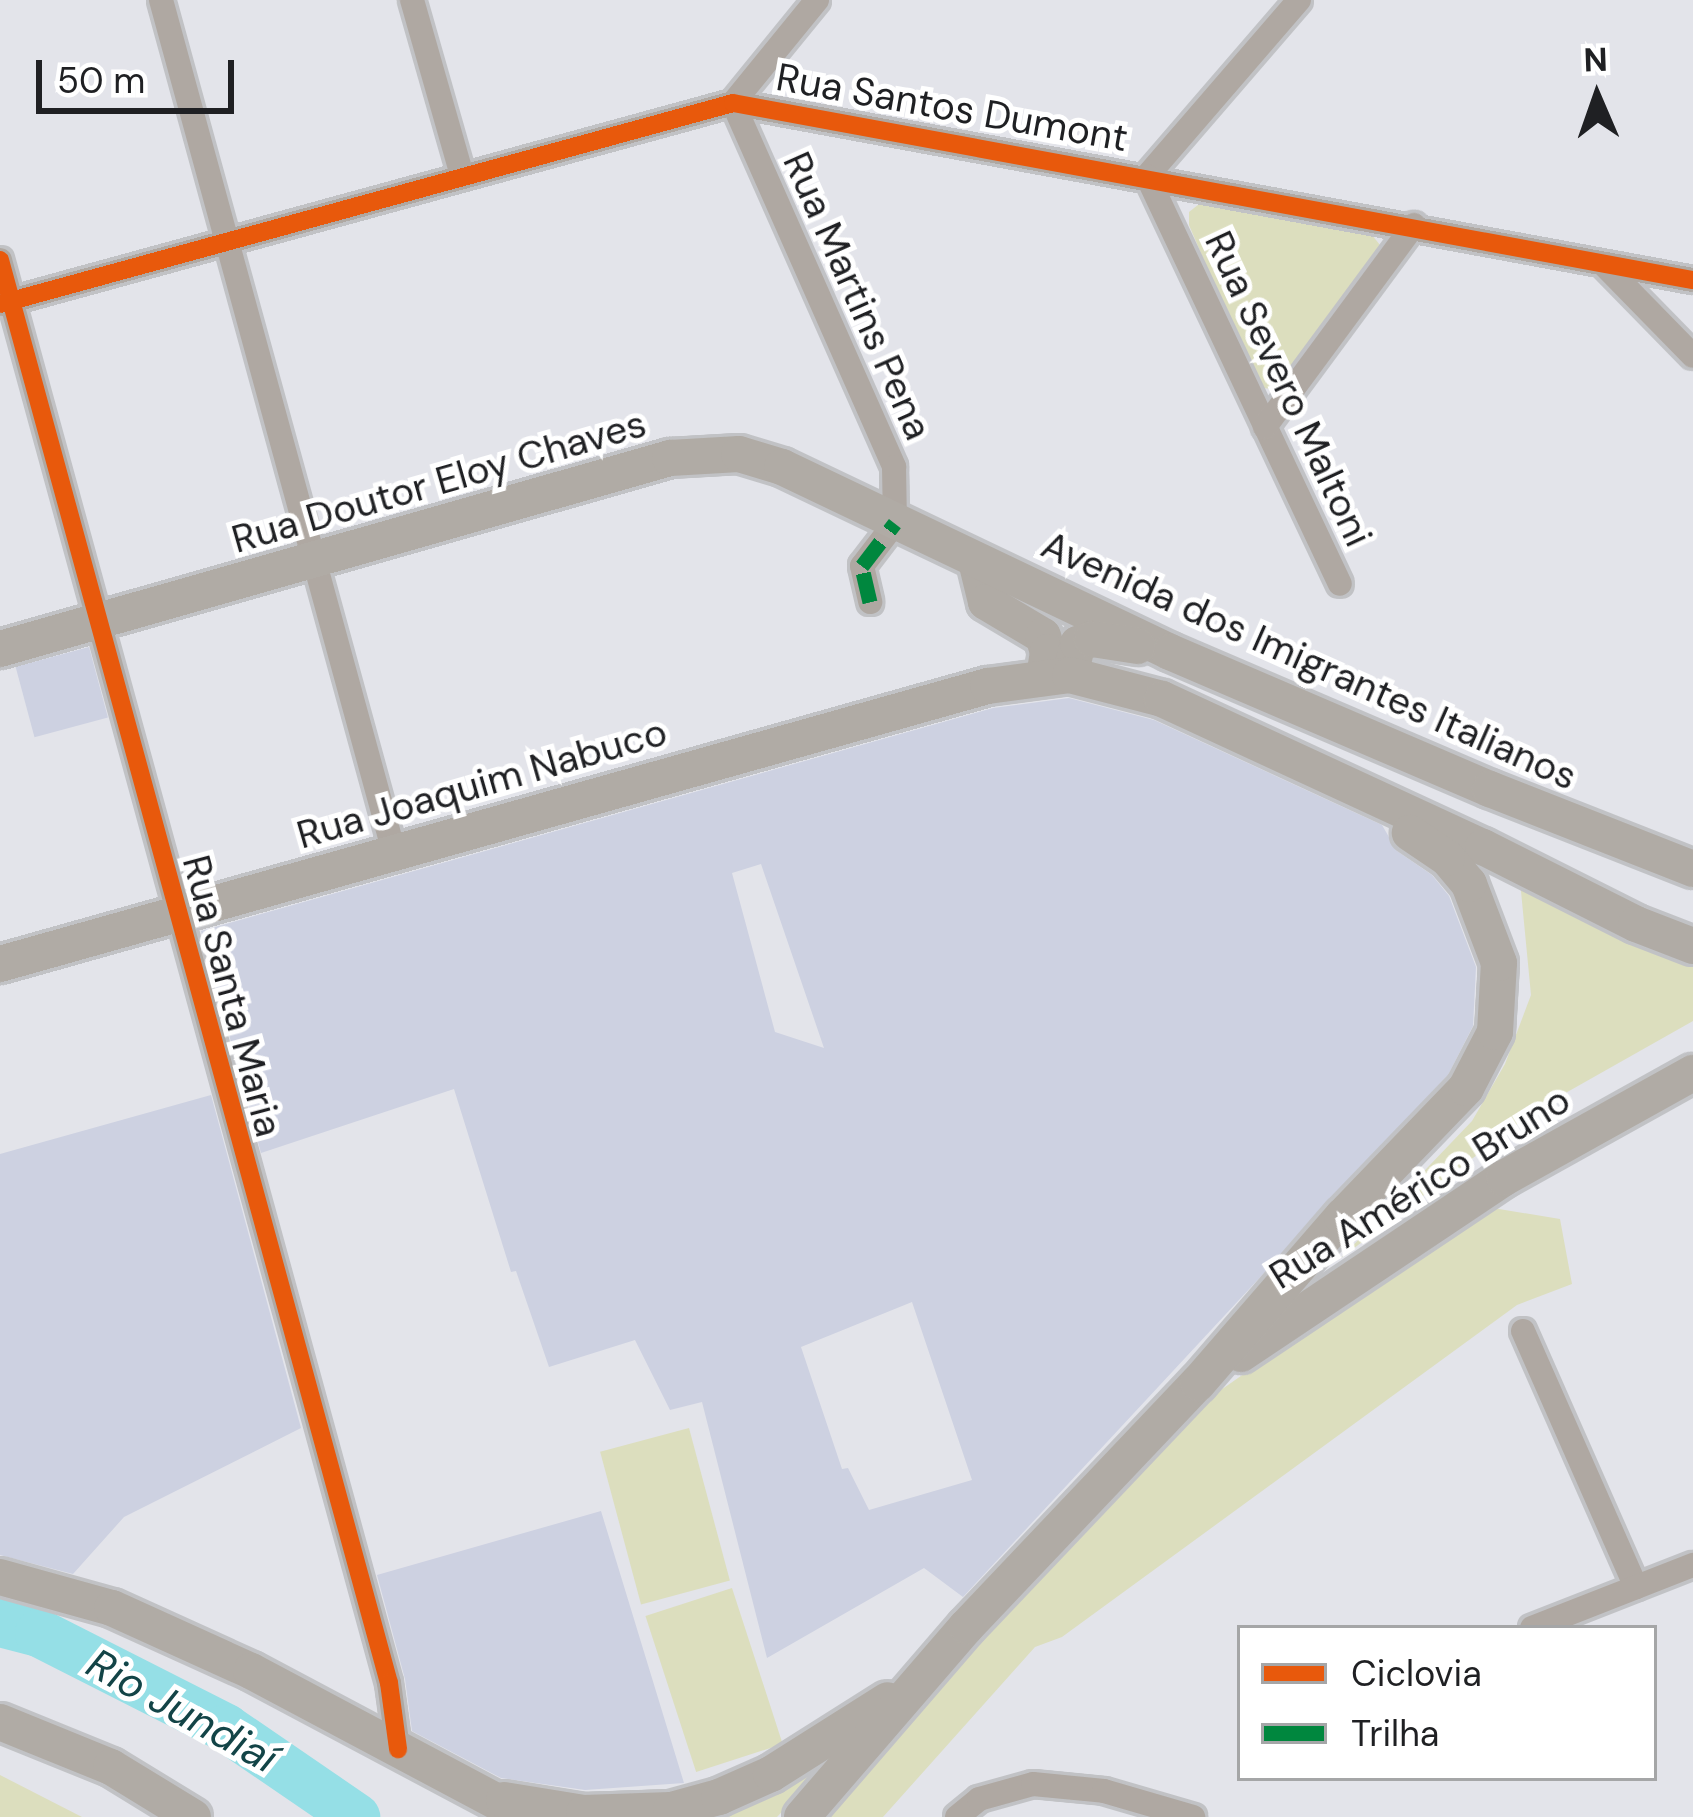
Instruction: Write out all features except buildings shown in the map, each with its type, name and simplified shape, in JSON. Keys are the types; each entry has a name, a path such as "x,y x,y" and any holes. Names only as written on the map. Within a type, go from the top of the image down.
{"main road":[{"name":"Rua Doutor Eloy Chaves","path":"0,649 314,563 563,487 706,453 740,454 782,467 895,523"},
{"name":"Avenida dos Imigrantes Italianos","path":"895,523 1170,652 1693,869"},
{"path":"976,561 986,602 1043,636 1057,676"},
{"path":"1057,676 1078,644 1092,639 1170,652"},
{"path":"1057,676 1162,699 1693,946"},
{"name":"Rua Joaquim Nabuco","path":"0,964 988,686 1057,676"},
{"path":"802,1817 916,1682 1198,1384 1342,1216 1466,1088 1495,1032 1499,962 1477,898 1448,858 1377,801"},
{"name":"Rua Américo Bruno","path":"1198,1384 1504,1178 1693,1073"},
{"path":"0,1577 112,1608 251,1671 526,1817"},
{"path":"490,1798 584,1813 671,1810 719,1797 770,1774 916,1682"},
{"path":"0,1722 111,1767 193,1817"}],"street":[{"path":"161,0 394,852"},
{"path":"412,0 462,175"},
{"path":"733,104 817,0"},
{"path":"1147,176 1299,0"},
{"name":"Rua Santos Dumont","path":"6,302 733,104 1147,176 1693,280"},
{"name":"Rua Martins Pena","path":"733,104 894,467 895,523"},
{"name":"Rua Severo Maltoni","path":"1147,176 1340,584"},
{"path":"1265,428 1414,225"},
{"name":"Rua Santa Maria","path":"0,260 6,302 389,1683 398,1749"},
{"path":"1604,265 1693,356"},
{"path":"870,602 862,566 895,523"},
{"path":"1523,1331 1636,1587"},
{"path":"1540,1625 1693,1565"},
{"path":"957,1817 979,1799 1033,1784 1104,1791 1193,1817"}],"green space":[{"path":"1203,201 1372,235 1380,245 1378,264 1274,389 1261,388 1255,380 1189,225 1189,212"},
{"path":"1520,881 1693,957 1693,1021 1539,1108 1341,1258 1472,1121 1505,1064 1531,995"},
{"path":"1493,1208 1560,1219 1572,1284 1517,1305 1062,1637 1035,1647 883,1817 827,1817 1040,1576 1218,1392 1457,1225"},
{"path":"689,1428 730,1581 641,1604 600,1452"},
{"path":"732,1588 783,1744 696,1772 645,1616"},
{"path":"839,1751 777,1817 687,1817"},
{"path":"0,1775 82,1817 0,1817"}],"waterway":[{"name":"Rio Jundiaí","path":"0,1623 39,1633 226,1728 356,1817"}],"marked path":[{"path":"870,602 862,566 895,523"}],"cycle path":[{"path":"0,304 733,103 1693,280"},
{"path":"0,260 389,1683 398,1749"}]}
